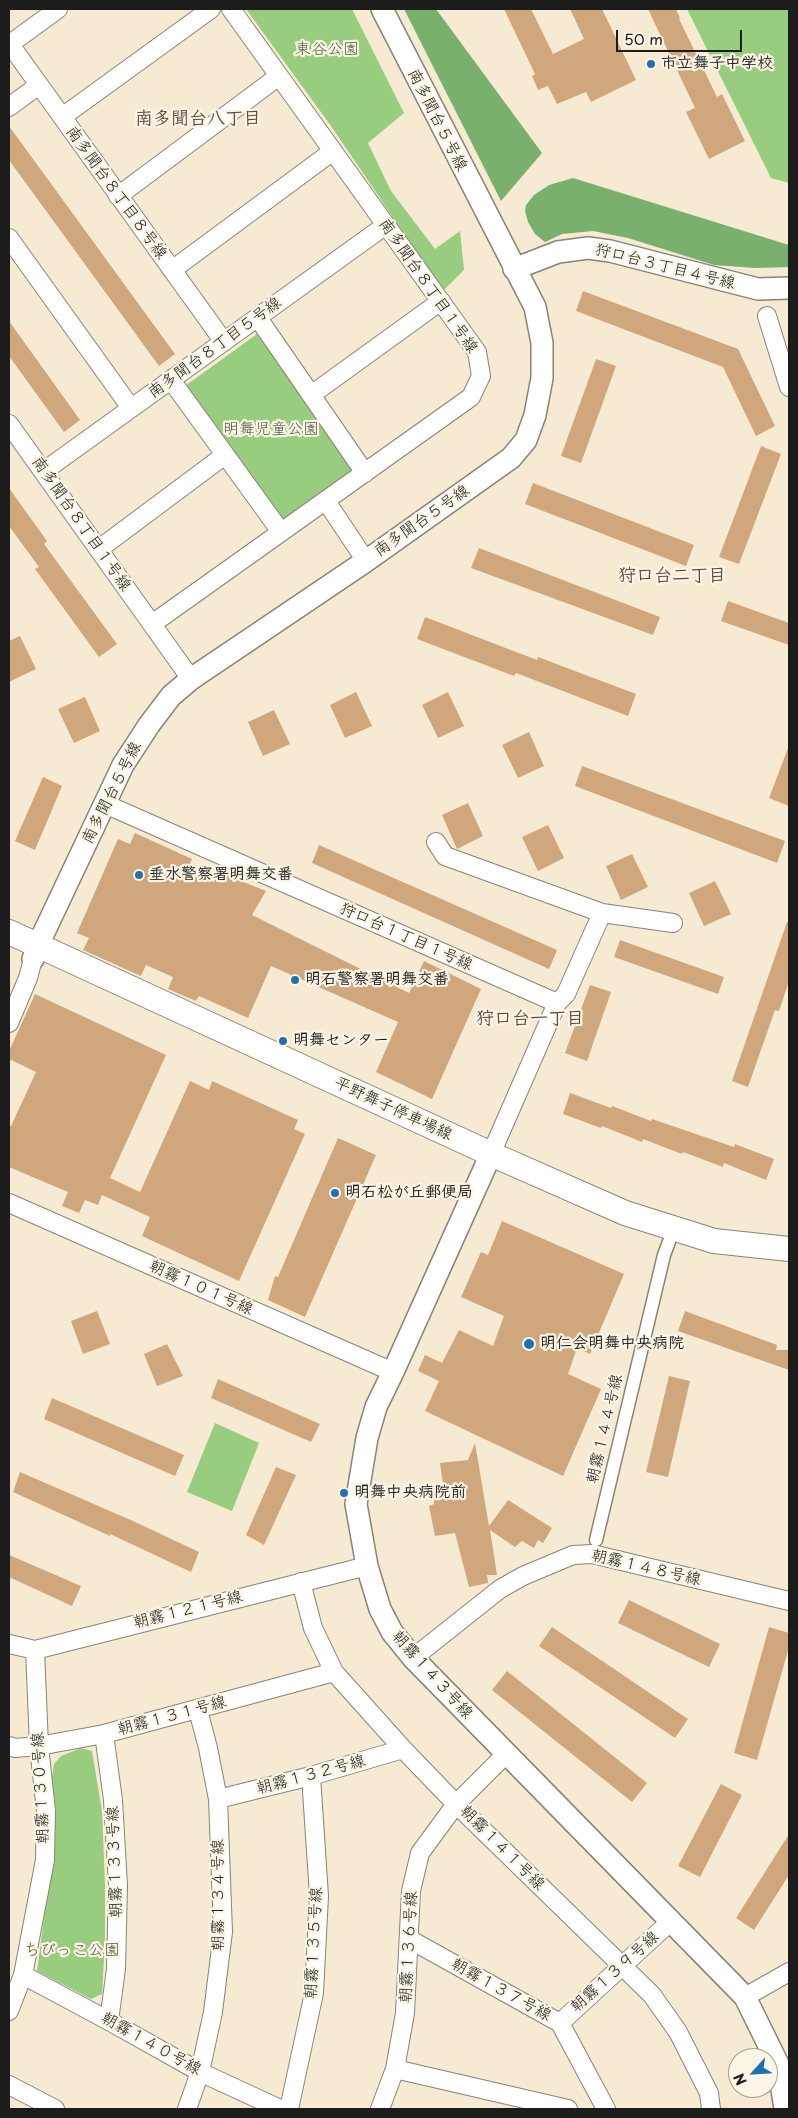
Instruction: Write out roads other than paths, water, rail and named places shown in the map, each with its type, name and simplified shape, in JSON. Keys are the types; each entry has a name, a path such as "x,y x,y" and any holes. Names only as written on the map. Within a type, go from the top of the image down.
{"main road":[{"name":"平野舞子停車場線","path":"9,932 35,952 488,1160 625,1213 714,1241 789,1249"},
{"name":"平野舞子停車場線","path":"9,948 35,952"},
{"name":"平野舞子停車場線","path":"488,1160 530,1187 670,1239 730,1254 789,1259"}],"street":[{"path":"9,43 58,9"},
{"path":"62,118 211,9"},
{"name":"南多聞台８丁目１号線","path":"152,624 471,397 481,376 478,352 231,9"},
{"name":"南多聞台５号線","path":"35,952 124,765 149,725 171,696 191,679 366,561 511,458 526,440 535,415 542,378 542,343 535,307 514,270 382,9"},
{"name":"南多聞台８丁目８号線","path":"9,43 224,342"},
{"path":"118,196 279,76"},
{"path":"9,107 39,85"},
{"path":"172,270 333,151"},
{"name":"南多聞台８丁目５号線","path":"44,471 386,225"},
{"path":"9,238 132,408"},
{"name":"狩口台３丁目４号線","path":"514,270 558,252 588,248 610,250 758,289 789,288"},
{"path":"311,395 441,301"},
{"path":"767,316 789,387"},
{"path":"258,318 365,473"},
{"path":"171,380 281,532"},
{"name":"南多聞台８丁目１号線","path":"9,424 191,679"},
{"path":"99,549 226,455"},
{"path":"326,501 366,561"},
{"name":"狩口台１丁目１号線","path":"105,804 557,1003"},
{"path":"436,842 445,856 602,913 673,923"},
{"path":"488,1160 557,1003 566,994 602,913"},
{"path":"9,1023 28,978 35,952"},
{"name":"朝霧１４３号線","path":"488,1160 376,1407 369,1430 356,1504 367,1566 380,1609 392,1632 412,1658 670,1922 746,1997 778,2064 785,2109"},
{"name":"朝霧１０１号線","path":"9,1204 393,1372"},
{"name":"朝霧１４４号線","path":"596,1540 664,1255 670,1239"},
{"name":"朝霧１４８号線","path":"412,1658 500,1589 523,1576 573,1555 592,1554 789,1601"},
{"name":"朝霧１２１号線","path":"9,1644 35,1650 367,1566"},
{"name":"朝霧１４１号線","path":"301,1582 313,1628 334,1672 403,1749 456,1804 652,1995 678,2032 708,2093 711,2109"},
{"name":"朝霧１３０号線","path":"9,2011 23,1975 45,1860 46,1811 39,1746 35,1650"},
{"name":"朝霧１３１号線","path":"9,1746 15,1748 39,1746 104,1734 334,1672"},
{"name":"朝霧１３４号線","path":"187,2109 200,2072 213,2012 222,1932 218,1799 198,1710"},
{"name":"朝霧１３３号線","path":"104,1734 113,1800 118,1885 116,1969 109,2021"},
{"name":"朝霧１３２号線","path":"218,1799 311,1776 403,1749"},
{"name":"朝霧１３６号線","path":"380,2109 395,2069 405,2013 411,1891 420,1853 456,1804 506,1754"},
{"name":"朝霧１３５号線","path":"289,2109 314,1993 319,1896 311,1776"},
{"name":"朝霧１３９号線","path":"560,2023 670,1922"},
{"name":"朝霧１３７号線","path":"408,1939 560,2023 606,2109"},
{"path":"746,1997 789,1972"},
{"name":"朝霧１４０号線","path":"23,1975 200,2072 280,2109"},
{"path":"395,2069 568,2109"},
{"path":"9,2085 55,2109"}],"place":[{"name":"市立舞子中学校","path":"651,64"},
{"name":"垂水警察署明舞交番","path":"139,875"},
{"name":"明石警察署明舞交番","path":"295,980"},
{"name":"明舞センター","path":"283,1041"},
{"name":"明石松が丘郵便局","path":"335,1193"},
{"name":"明仁会明舞中央病院","path":"529,1344"},
{"name":"明舞中央病院前","path":"344,1493"}],"district":[{"name":"南多聞台八丁目","path":"198,119"},
{"name":"狩口台二丁目","path":"672,576"},
{"name":"狩口台一丁目","path":"530,1019"}],"park label":[{"name":"東谷公園","path":"327,50"},
{"name":"明舞児童公園","path":"271,430"},
{"name":"ちびっこ公園","path":"72,1951"}]}
